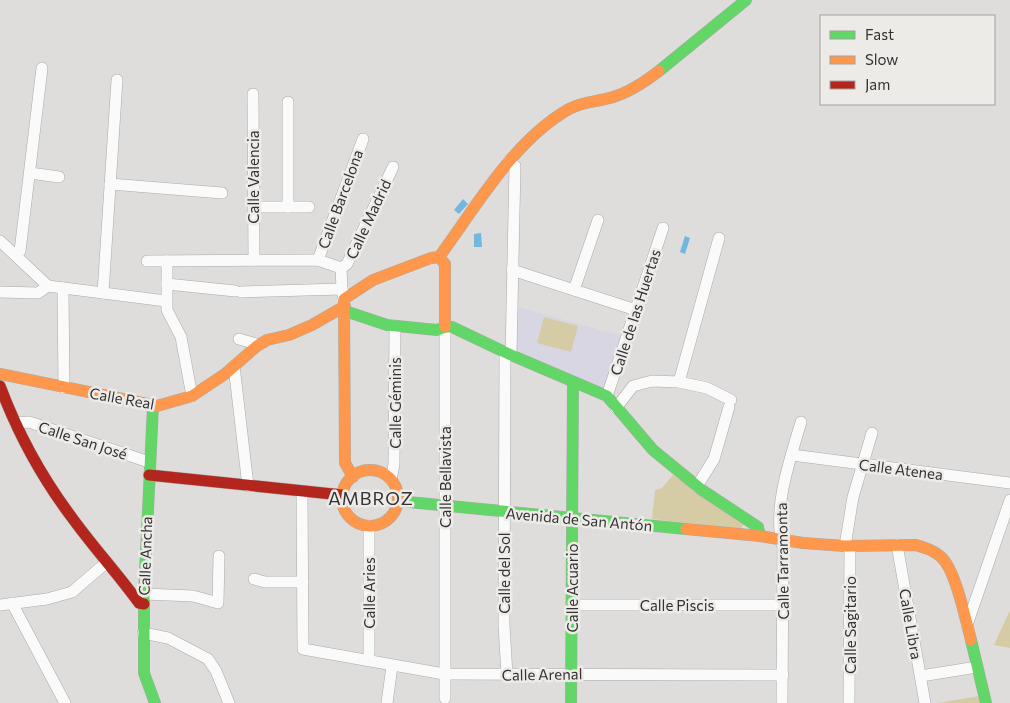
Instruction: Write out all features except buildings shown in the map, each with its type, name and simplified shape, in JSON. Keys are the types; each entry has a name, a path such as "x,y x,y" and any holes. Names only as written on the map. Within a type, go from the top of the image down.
{"street":[{"path":"439,258 509,161 545,124 570,108 586,102 613,97 634,88 655,74 746,0"},
{"path":"16,255 20,251 42,68"},
{"path":"103,293 117,80"},
{"name":"Calle Valencia","path":"253,94 254,260"},
{"path":"288,102 288,207"},
{"name":"Calle Barcelona","path":"318,260 363,139"},
{"name":"Calle del Sol","path":"507,675 504,625 504,512 514,166 509,161"},
{"name":"Calle Madrid","path":"341,268 347,264 393,167"},
{"path":"30,173 59,177"},
{"path":"110,184 222,193"},
{"path":"254,207 309,207"},
{"path":"574,290 598,220"},
{"name":"Calle de las Huertas","path":"607,396 663,228"},
{"path":"679,382 719,238"},
{"path":"0,241 48,286 166,301"},
{"name":"Calle Real","path":"0,374 153,406 192,396 234,366 257,346 267,340 289,335 312,325 372,280 431,258 439,258"},
{"name":"Calle Bellavista","path":"439,258 445,264 446,287 445,698"},
{"path":"147,261 318,260 341,268 344,301 345,463 353,477"},
{"path":"167,261 166,310 181,337 192,396"},
{"path":"512,270 636,310"},
{"path":"167,284 344,301 387,325 437,330 452,327 607,396 653,450 694,484 758,527 760,536"},
{"path":"0,292 38,293 48,286"},
{"path":"63,288 64,388"},
{"name":"Calle Géminis","path":"391,480 394,464 395,326"},
{"path":"239,339 257,346"},
{"path":"234,366 248,486"},
{"path":"616,408 633,386 652,381 679,382 707,388 730,403 714,459 694,484"},
{"name":"Calle Acuario","path":"571,703 573,382"},
{"path":"0,386 29,455 80,529 129,589 144,599 193,596 218,603 218,556"},
{"name":"Calle Ancha","path":"153,406 148,475 143,633 144,673 155,703"},
{"name":"Calle San José","path":"15,423 29,422 149,462"},
{"name":"Calle Tarramonta","path":"782,703 783,547 780,539 780,496 801,422"},
{"name":"Calle Sagitario","path":"849,703 848,546 853,497 872,433"},
{"name":"Calle Atenea","path":"792,455 1010,483"},
{"path":"369,471 383,474 391,480 398,494 398,501 389,519 377,525 369,526 362,525 350,517 343,503 342,496 347,483 353,477 361,472 369,471"},
{"path":"148,475 342,496"},
{"path":"254,579 265,582 303,582 302,491"},
{"path":"967,626 1010,500"},
{"name":"Avenida de San Antón","path":"398,501 444,507 760,536 803,543 848,546 916,545 926,547 937,553 950,568 987,702"},
{"name":"Calle Aries","path":"369,526 369,660"},
{"name":"Calle Libra","path":"897,545 925,703"},
{"path":"0,605 47,599 72,592 107,562"},
{"name":"Calle Arenal","path":"303,582 303,649 444,674 783,675"},
{"path":"12,603 65,703"},
{"name":"Calle Piscis","path":"571,605 782,605"},
{"path":"143,633 168,638 208,659 216,671 229,703"},
{"path":"387,703 392,666"},
{"path":"921,676 977,667"}],"shaded area":[{"path":"518,307 622,336 604,388 517,351"},
{"path":"544,317 578,326 571,352 537,343"},
{"path":"673,475 744,523 741,529 652,519 655,490 662,488"},
{"path":"1010,610 1010,648 994,645"},
{"path":"980,696 981,703 937,703"}],"water":[{"path":"463,199 468,204 459,214 454,210"},
{"path":"481,233 482,247 474,247 474,234"},
{"path":"685,236 690,238 685,254 680,252"}],"traffic: fast":[{"path":"659,71 746,0"},
{"path":"345,311 387,325 437,330 452,327 511,355 607,396 653,450 702,490 758,527 760,536"},
{"path":"571,703 573,382"},
{"path":"153,406 144,594 144,673 155,703"},
{"path":"398,501 686,529"},
{"path":"971,640 986,703"}],"traffic: slow":[{"path":"439,257 513,156 549,122 574,106 607,99 626,92 659,71"},
{"path":"439,257 445,264 445,327"},
{"path":"353,477 345,463 344,299 373,280 431,258 439,257"},
{"path":"0,374 157,406 192,396 225,374 257,346 267,340 289,335 312,325 345,306"},
{"path":"370,470 381,472 390,478 396,487 398,498 396,509 390,518 381,524 370,526 359,524 350,518 344,509 342,498 344,487 350,478 359,472 370,470"},
{"path":"686,529 760,536 803,543 845,546 916,545 927,549 937,554 948,566 960,598 971,640"}],"traffic: jam":[{"path":"0,386 23,438 51,488 81,530 139,603 144,604"},
{"path":"149,475 342,495"}],"district":[{"name":"AMBROZ","path":"371,498"}]}
